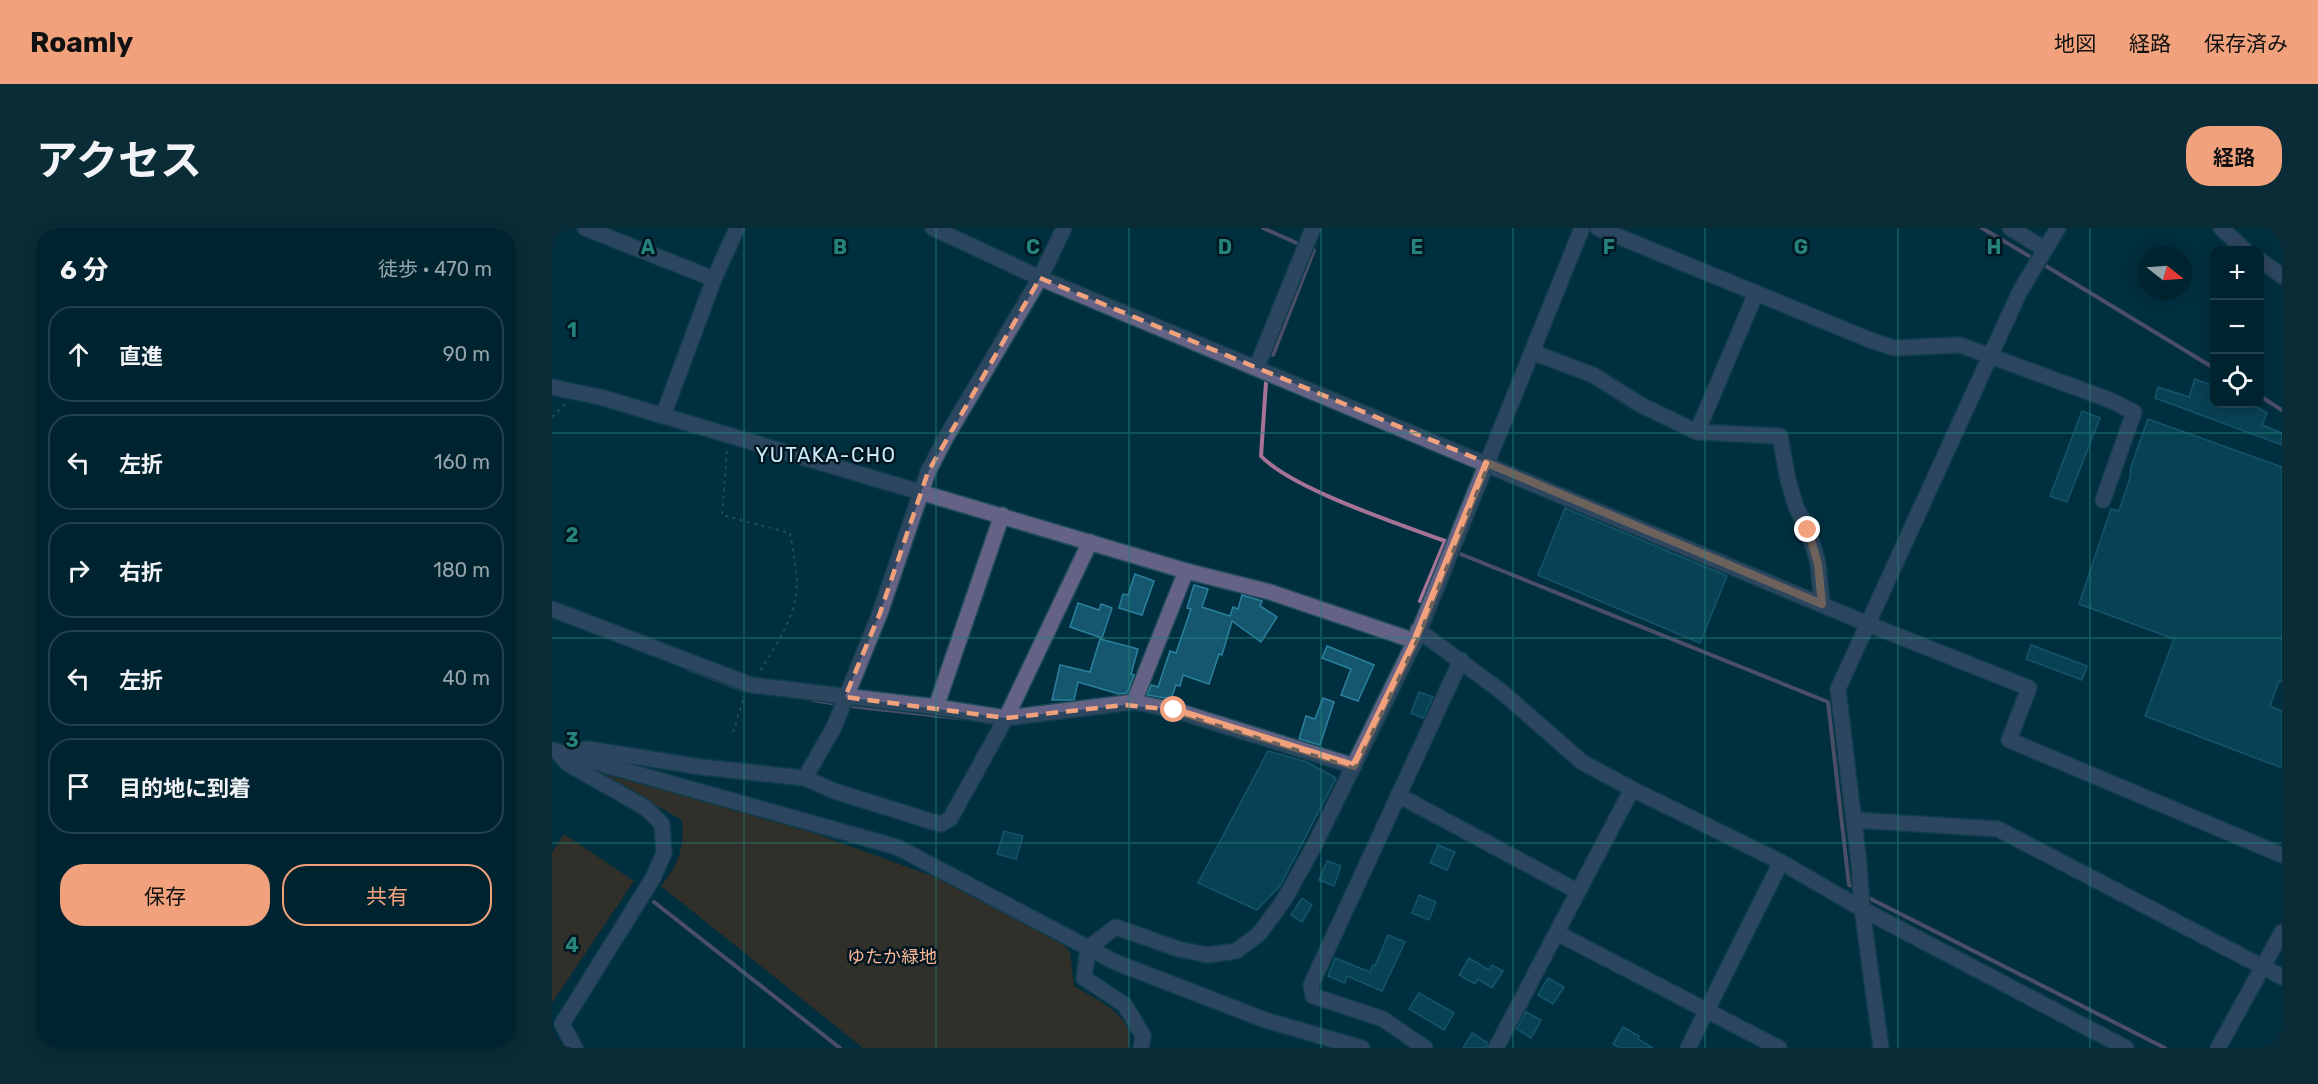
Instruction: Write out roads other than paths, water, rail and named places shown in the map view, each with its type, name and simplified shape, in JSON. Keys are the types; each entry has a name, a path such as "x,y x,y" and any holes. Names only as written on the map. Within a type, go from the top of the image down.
{"street":[{"path":"585,228 714,279"},
{"path":"663,416 714,279 737,228"},
{"path":"933,228 1040,278 1257,366 1868,624 2029,688 2009,740 2282,855"},
{"path":"805,778 823,751 845,698 884,603 922,491 945,439 1040,278 1064,228"},
{"path":"1141,1048 1143,1036 1125,1005 1084,978 1088,948 1116,927 1178,949 1208,955 1236,951 1259,934 1284,900 1349,764 1416,636 1582,228"},
{"path":"1598,228 1894,348 1960,345 2110,400 2134,412 2103,500"},
{"path":"2010,228 2044,251"},
{"path":"1881,1048 1862,909 1838,689 1990,357 2033,269 2058,228"},
{"path":"2221,228 2241,246"},
{"path":"1257,366 1308,240"},
{"path":"2264,263 2282,276"},
{"path":"1697,432 1756,293"},
{"path":"1532,352 1593,375 1641,405 1697,432 1780,436 1788,480 1796,507 1808,530 1818,564 1822,604"},
{"path":"552,387 663,416 1416,636 1461,660 1582,762 1781,862 1862,909 2126,1048"},
{"path":"936,707 1002,515"},
{"path":"554,751 588,749 701,767 805,778 878,806 941,824 951,819 961,803 1004,722 1090,542"},
{"path":"1134,702 1186,570"},
{"path":"552,609 751,685 845,698 936,707 1004,722 1134,702 1174,710 1349,764"},
{"path":"1425,1048 1383,1019 1313,996 1311,985 1461,660"},
{"path":"554,751 897,847 1114,962 1265,1020 1362,1048"},
{"path":"554,751 568,764 646,808 662,824 664,853 653,878 562,1024 575,1048"},
{"path":"1496,1048 1632,789"},
{"path":"1398,795 1577,891"},
{"path":"1854,820 1998,829 2282,977"},
{"path":"1688,1048 1781,862"},
{"path":"2218,1048 2282,932"},
{"path":"1557,933 1779,1048"}],"waterway":[{"path":"1263,228 1301,245"},
{"path":"1982,228 2034,259"},
{"path":"1273,355 1314,250 1308,248"},
{"path":"2041,263 2210,366"},
{"path":"1266,382 1261,456 1296,481 1321,493 1445,541 1420,601"},
{"path":"2264,399 2282,410"},
{"path":"1458,553 1828,702 1849,885 1853,886"},
{"path":"688,669 743,690"},
{"path":"812,700 832,703"},
{"path":"850,706 958,718"},
{"path":"1869,898 2165,1048"},
{"path":"654,902 840,1048"}],"district":[{"name":"YUTAKA-CHO","path":"826,455"}],"park label":[{"name":"ゆたか緑地","path":"892,957"}]}
